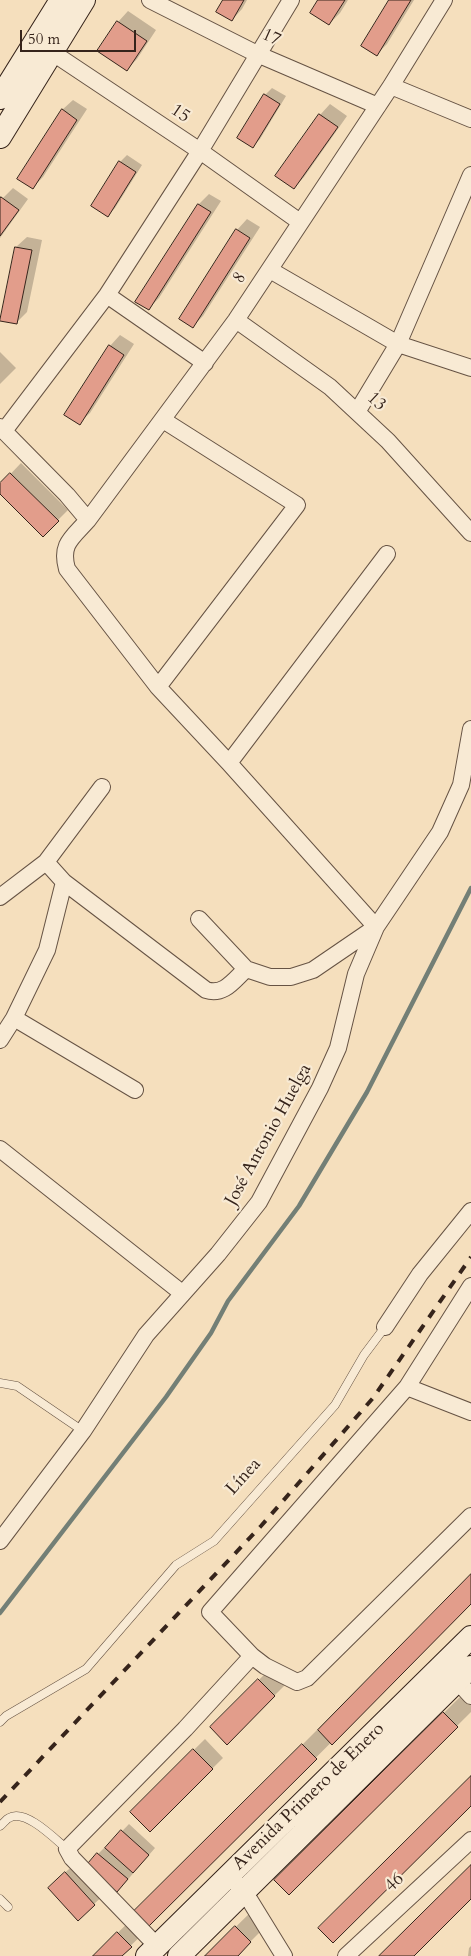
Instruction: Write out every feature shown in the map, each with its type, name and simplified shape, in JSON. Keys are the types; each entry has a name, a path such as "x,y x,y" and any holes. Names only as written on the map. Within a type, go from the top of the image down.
{"street":[{"path":"0,137 44,47 61,0"},
{"path":"0,98 84,0"},
{"name":"17","path":"150,0 257,54 378,106"},
{"path":"88,520 67,495 2,429 107,295 200,151 290,0"},
{"name":"8","path":"158,687 67,570 63,556 68,542 88,520 236,320 391,86 444,0"},
{"name":"15","path":"44,47 200,151 300,222"},
{"path":"391,86 471,118"},
{"path":"357,412 398,344 471,175"},
{"path":"270,270 398,344 471,368"},
{"path":"107,295 205,363"},
{"name":"13","path":"236,320 330,387 388,440 471,533"},
{"path":"163,420 297,505 158,687 376,927 313,970 290,977 270,977 246,969 199,919"},
{"path":"229,763 387,554"},
{"name":"José Antonio Huelga","path":"0,1540 83,1431 146,1335 218,1254 259,1202 320,1088 338,1048 356,974 376,927 440,832 461,785 471,729"},
{"path":"0,897 46,862 102,787"},
{"path":"46,862 64,882 206,990 222,991 246,969"},
{"path":"0,1040 14,1018 47,950 64,882"},
{"path":"14,1018 134,1090"},
{"path":"0,1149 182,1293"},
{"name":"Línea","path":"385,1327 420,1274 471,1211"},
{"path":"471,1286 407,1387 210,1612 252,1656 265,1666 296,1682 307,1678 471,1516"},
{"path":"407,1387 471,1412"},
{"name":"Avenida Primero de Enero","path":"152,1951 236,1883 461,1678 471,1637"},
{"path":"152,1951 72,1858 67,1848 185,1729 252,1656"},
{"name":"46","path":"346,1956 471,1840"},
{"path":"236,1883 284,1956"},
{"name":"Avenida Primero de Enero","path":"179,1956 236,1883"}],"lane":[{"name":"Línea","path":"0,1722 6,1716 86,1669 176,1565 214,1541 335,1405 364,1355 385,1327"},
{"path":"0,1383 17,1386 83,1431"},
{"path":"0,1826 9,1817 25,1818 38,1824 67,1848"},
{"path":"0,1899 8,1907"}],"building":[{"path":"223,0 244,0 232,21 216,12"},
{"path":"318,0 345,0 329,25 310,13"},
{"path":"389,0 411,0 377,56 361,46"},
{"path":"117,21 147,41 127,71 97,51"},
{"path":"264,94 280,104 253,148 237,138"},
{"path":"62,109 77,120 33,189 17,179"},
{"path":"319,114 338,127 294,189 275,176"},
{"path":"119,161 136,172 108,217 91,206"},
{"path":"1,197 19,210 0,236 0,199"},
{"path":"198,204 211,212 149,310 135,302"},
{"path":"236,229 250,238 193,328 179,319"},
{"path":"15,247 32,250 17,324 0,321"},
{"path":"109,345 124,355 80,425 64,415"},
{"path":"10,473 59,521 43,537 0,494 0,483"},
{"path":"471,1574 471,1604 332,1745 318,1730"},
{"path":"258,1679 275,1696 227,1745 210,1727"},
{"path":"443,1712 458,1727 289,1895 274,1880"},
{"path":"302,1744 317,1759 148,1927 133,1912"},
{"path":"193,1749 213,1769 150,1832 130,1812"},
{"path":"471,1776 471,1806 333,1943 318,1928"},
{"path":"121,1830 149,1855 133,1873 105,1848"},
{"path":"97,1853 128,1879 117,1892 86,1866"},
{"path":"471,1865 471,1899 414,1956 379,1956"},
{"path":"65,1872 95,1905 78,1921 48,1888"},
{"path":"235,1926 251,1942 238,1956 205,1956"},
{"path":"117,1932 132,1947 122,1956 93,1956"}],"waterway":[{"path":"0,1613 166,1397 211,1333 228,1301 299,1206 367,1092 471,888"}],"railway":[{"path":"0,1802 261,1526 373,1398 471,1257"}]}
